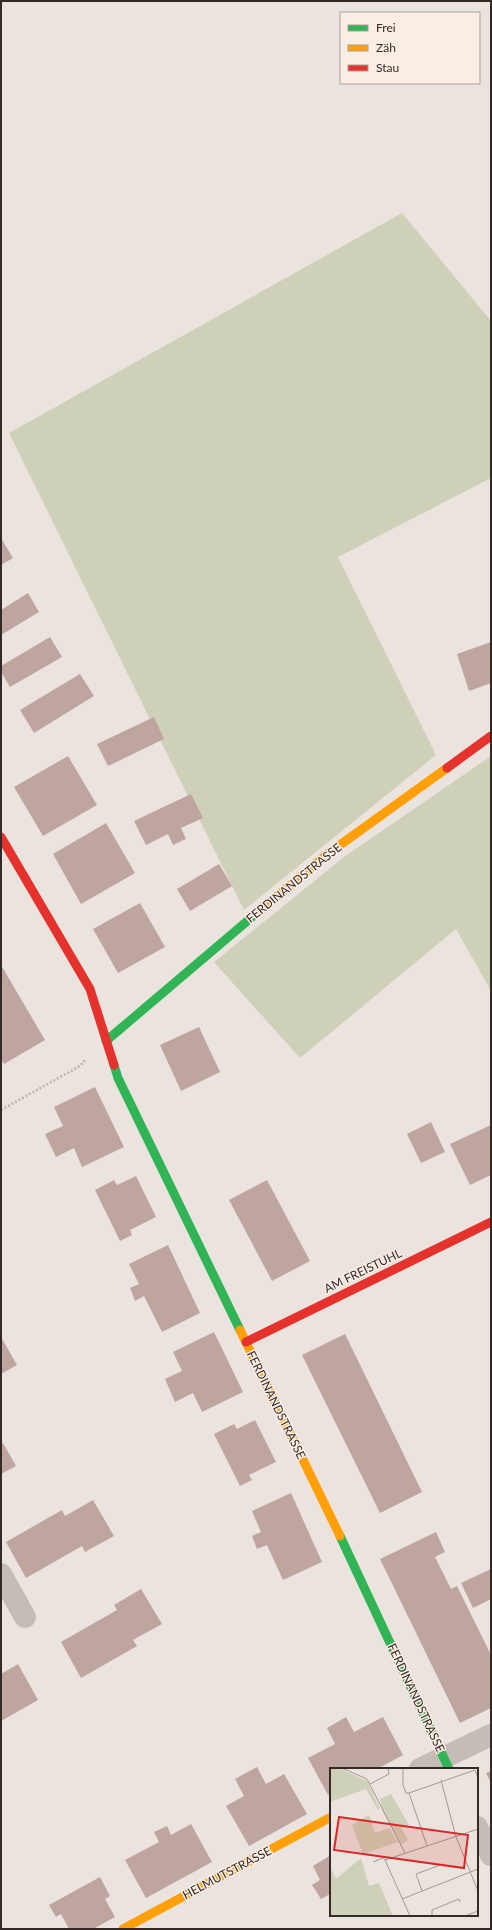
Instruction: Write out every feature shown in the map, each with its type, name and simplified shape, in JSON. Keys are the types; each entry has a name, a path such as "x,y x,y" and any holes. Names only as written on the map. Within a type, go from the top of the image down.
{"street":[{"name":"FERDINANDSTRASSE","path":"106,1041 326,855 491,736"},
{"name":"FERDINANDSTRASSE","path":"1,837 90,989 118,1078 387,1634 446,1763"},
{"name":"AM FREISTUHL","path":"246,1342 491,1222"},
{"path":"1,1574 25,1617"},
{"path":"424,1768 446,1763 491,1735"},
{"name":"HELMUTSTRASSE","path":"123,1929 330,1818"},
{"path":"478,1828 491,1855"}],"path":[{"path":"1,1110 80,1066 106,1041"}],"green space":[{"path":"402,213 491,321 491,478 338,557 436,755 244,910 9,433"},
{"path":"491,756 491,991 456,929 300,1058 214,962 344,857"}],"building":[{"path":"1,538 13,558 1,565"},
{"path":"28,593 39,612 1,635 1,610"},
{"path":"50,637 62,657 10,687 1,672 1,666"},
{"path":"491,642 491,683 469,691 457,654"},
{"path":"80,674 94,696 34,733 20,710"},
{"path":"154,717 164,739 108,766 97,744"},
{"path":"68,756 97,805 43,836 14,787"},
{"path":"191,794 203,818 181,828 186,839 173,845 168,834 146,845 134,821"},
{"path":"106,823 135,873 81,904 53,854"},
{"path":"219,864 232,886 190,911 177,889"},
{"path":"140,903 165,947 118,973 93,929"},
{"path":"1,965 45,1040 4,1064 1,1059"},
{"path":"199,1027 220,1072 181,1091 160,1045"},
{"path":"95,1087 124,1147 82,1167 74,1148 56,1157 45,1134 63,1126 54,1107"},
{"path":"431,1122 445,1152 421,1163 407,1134"},
{"path":"491,1125 491,1175 470,1185 450,1144"},
{"path":"136,1176 156,1217 130,1230 132,1235 120,1241 95,1190 114,1180 117,1185"},
{"path":"267,1180 310,1261 272,1281 229,1200"},
{"path":"168,1245 200,1313 162,1332 144,1296 135,1301 130,1288 139,1284 129,1264"},
{"path":"214,1332 243,1392 202,1412 193,1393 175,1402 165,1379 182,1371 173,1352"},
{"path":"345,1334 422,1492 380,1513 302,1355"},
{"path":"1,1337 17,1365 1,1374"},
{"path":"255,1420 276,1462 249,1475 252,1480 240,1486 214,1434 234,1424 237,1429"},
{"path":"3,1443 16,1466 1,1474 1,1444"},
{"path":"291,1493 322,1562 283,1580 267,1545 257,1549 252,1536 261,1532 252,1511"},
{"path":"93,1500 114,1536 85,1552 82,1546 26,1578 6,1542 62,1510 65,1516"},
{"path":"436,1532 445,1552 435,1557 451,1589 457,1586 491,1655 491,1708 460,1723 380,1559"},
{"path":"491,1569 491,1599 473,1608 461,1583"},
{"path":"141,1589 162,1624 133,1640 137,1646 81,1678 61,1642 117,1610 114,1605"},
{"path":"18,1664 38,1700 1,1721 1,1674"},
{"path":"346,1717 354,1732 383,1717 403,1755 379,1768 330,1768 330,1794 328,1795 308,1758 335,1744 327,1728"},
{"path":"257,1767 266,1784 284,1774 307,1814 249,1846 226,1806 244,1796 235,1779"},
{"path":"491,1771 491,1783 486,1773"},
{"path":"191,1824 212,1862 146,1898 125,1860 159,1842 154,1832 167,1826 171,1835"},
{"path":"330,1856 330,1894 321,1899 312,1885 320,1880 313,1866"},
{"path":"100,1877 110,1896 105,1899 115,1917 93,1929 69,1929 61,1914 56,1917 49,1905"}],"traffic: fast":[{"path":"106,1041 258,912"},
{"path":"114,1065 118,1078 240,1330"},
{"path":"340,1536 449,1768"}],"traffic: slow":[{"path":"258,912 326,855 447,768"},
{"path":"240,1330 340,1536"},
{"path":"123,1929 330,1818"}],"traffic: jam":[{"path":"447,768 491,736"},
{"path":"1,837 90,989 114,1065"},
{"path":"246,1342 491,1222"}]}
